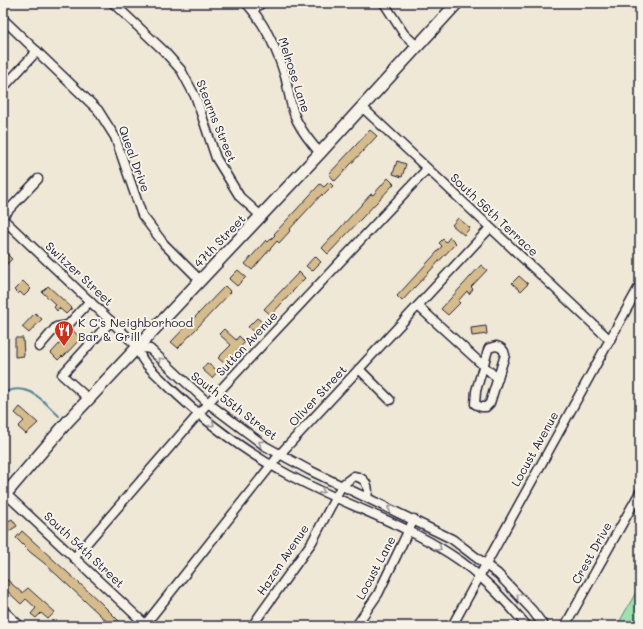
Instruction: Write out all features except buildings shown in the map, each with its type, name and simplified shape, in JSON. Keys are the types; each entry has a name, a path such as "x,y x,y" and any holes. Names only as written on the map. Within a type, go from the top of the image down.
{"main road":[{"name":"47th Street","path":"5,495 89,399 320,153 457,3"}],"street":[{"name":"Stearns Street","path":"113,3 163,50 180,70 196,98 216,158 240,197 261,216"},
{"name":"Melrose Lane","path":"246,3 253,10 264,27 275,49 296,120 306,137 320,153"},
{"path":"253,10 262,3"},
{"path":"384,3 404,34 417,46"},
{"name":"Queal Drive","path":"3,19 98,110 115,137 142,215 157,236 200,280"},
{"path":"3,88 37,51"},
{"name":"South 56th Terrace","path":"362,107 610,340"},
{"name":"Sutton Avenue","path":"74,558 208,404 427,169"},
{"path":"3,218 38,179"},
{"name":"Switzer Street","path":"3,218 138,347"},
{"name":"Oliver Street","path":"145,625 280,454 490,228"},
{"name":"Locust Avenue","path":"452,626 640,285"},
{"path":"39,346 56,327 68,325 90,300"},
{"path":"418,306 498,379"},
{"path":"89,399 62,375 112,321"},
{"name":"South 55th Street","path":"527,626 494,589 450,554 409,532 335,498 271,465 234,441 199,414 139,357 138,347 150,349 208,404 243,431 280,454 452,539 498,574 532,610 544,626"},
{"path":"500,347 505,351 490,403 486,407 475,404 474,398 483,366 490,348 500,347"},
{"path":"359,369 390,400"},
{"path":"342,485 354,476 362,477 366,482 368,489 367,497"},
{"name":"Hazen Avenue","path":"252,626 312,542 342,485"},
{"name":"Crest Drive","path":"565,626 640,492"},
{"name":"South 54th Street","path":"5,495 145,625"},
{"name":"Locust Lane","path":"356,626 378,594 414,519"},
{"path":"3,610 20,626"}],"green space":[{"path":"640,585 640,626 617,626"}],"waterway":[{"path":"3,393 20,389 27,391 34,394 59,416"}],"place":[{"name":"K C's Neighborhood Bar & Grill","path":"64,347"}]}
